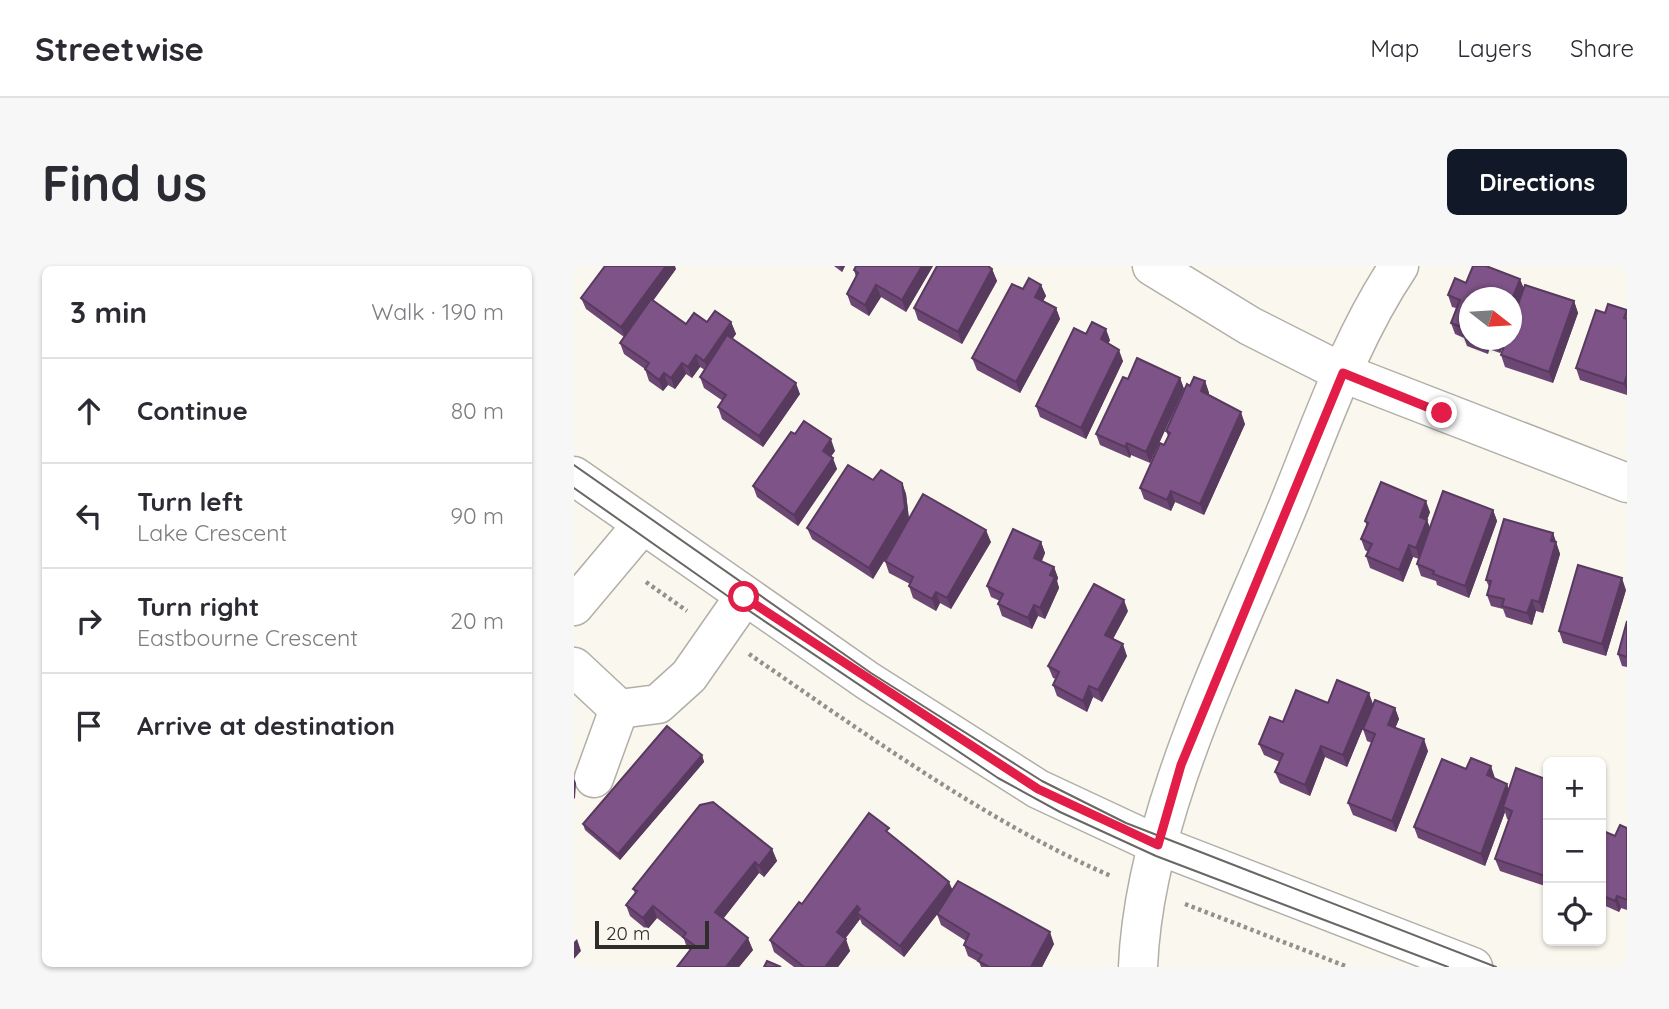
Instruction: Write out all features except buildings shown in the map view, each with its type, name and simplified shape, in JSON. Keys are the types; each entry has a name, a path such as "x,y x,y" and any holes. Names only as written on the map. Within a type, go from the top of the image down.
{"street":[{"path":"1152,266 1250,326 1343,373 1627,483"},
{"path":"1138,967 1139,934 1158,845 1181,765 1343,373 1379,296 1399,266"},
{"path":"574,476 744,597 1026,782 1085,813 1158,845 1473,967"},
{"path":"574,606 642,525"},
{"path":"619,709 657,704 681,683 705,655 744,597"},
{"path":"574,667 619,709"},
{"path":"594,778 619,709"}],"tram line":[{"path":"574,465 871,673 1042,781 1126,823 1496,967"},
{"path":"574,488 739,604 998,778 1060,812 1156,856 1448,967"}],"route":[{"path":"744,597 992,762 1085,813 1158,845 1181,765 1343,373 1442,413"}]}
